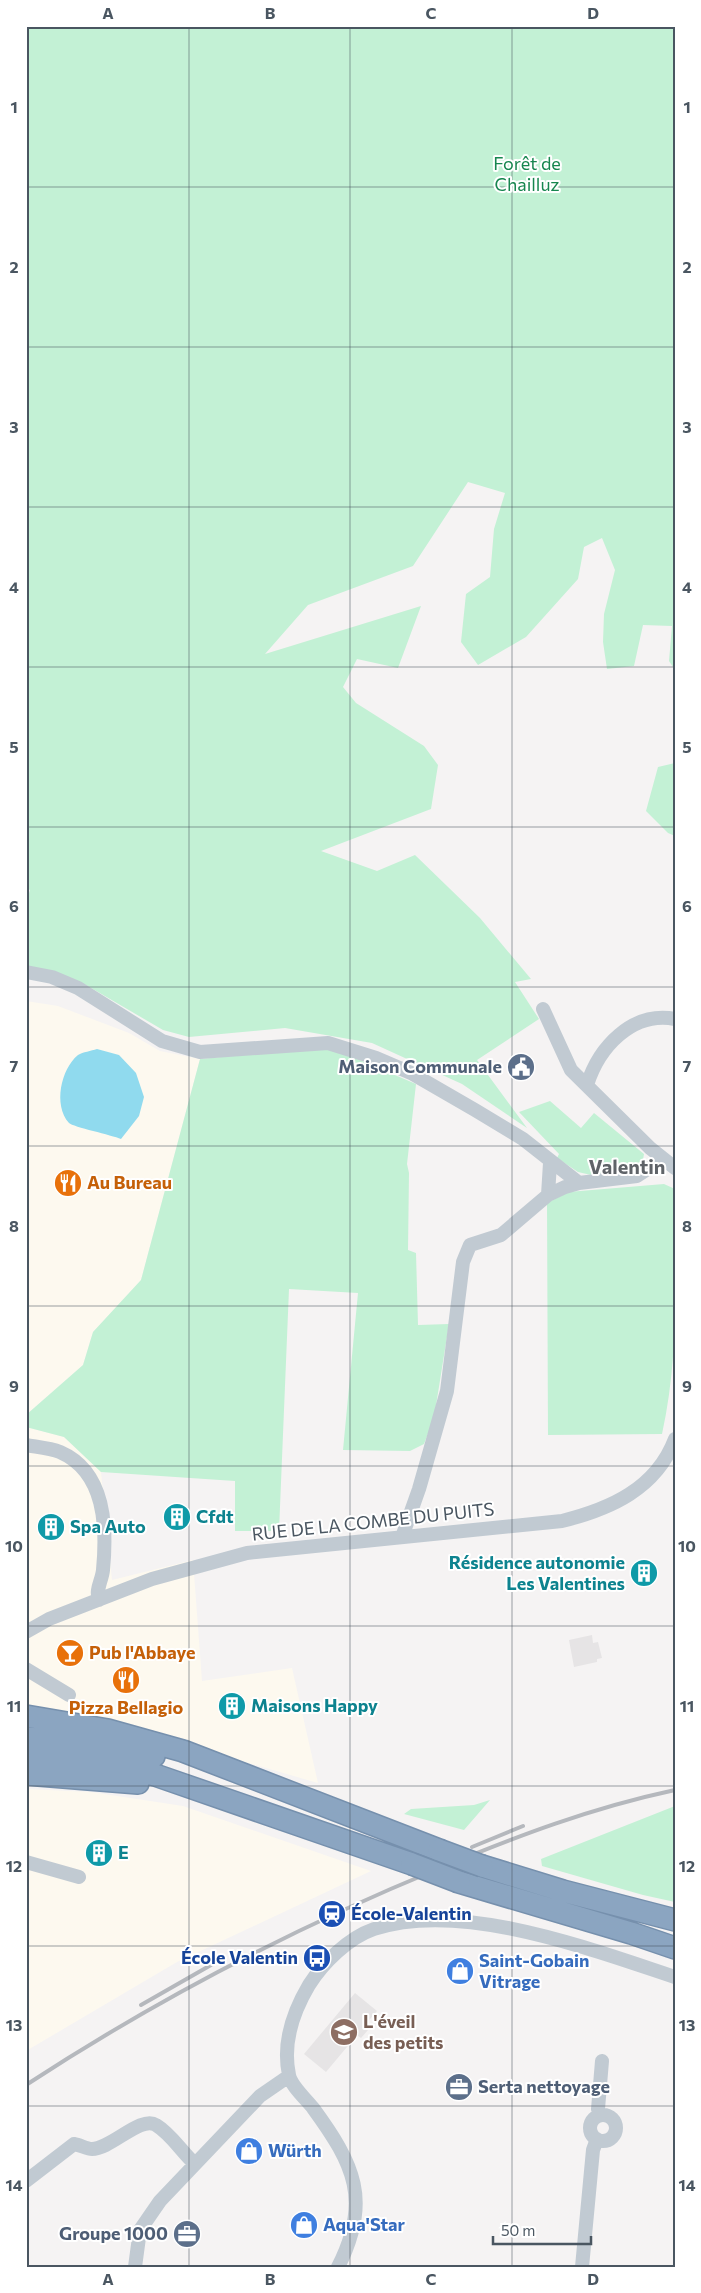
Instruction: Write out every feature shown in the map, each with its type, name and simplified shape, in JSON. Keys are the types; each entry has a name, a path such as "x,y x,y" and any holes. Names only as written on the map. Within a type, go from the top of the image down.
{"highway":[{"path":"26,1716 90,1726 157,1742 482,1866 563,1891 675,1920"},
{"path":"26,1738 104,1746 182,1762 340,1813"},
{"path":"26,1755 127,1768 234,1801 460,1882 675,1948"},
{"path":"26,1774 139,1783 234,1801"},
{"path":"630,1933 675,1942"}],"street":[{"path":"26,972 52,977 78,988 162,1041 183,1048 200,1052 328,1043 376,1058 411,1073 522,1139 550,1163 578,1183"},
{"path":"543,1009 571,1070 663,1160 675,1168"},
{"path":"587,1085 591,1071 602,1052 622,1031 644,1020 664,1017 675,1019"},
{"path":"402,1537 429,1455 447,1391 463,1262 470,1245 501,1235 548,1195 578,1183 638,1176 663,1160"},
{"path":"548,1195 550,1163"},
{"name":"RUE DE LA COMBE DU PUITS","path":"26,1632 49,1619 152,1579 247,1553 562,1521 594,1512 626,1498 646,1483 668,1455 675,1439"},
{"path":"26,1445 60,1452 71,1458 89,1475 95,1485 103,1518 103,1572 97,1592 99,1600"},
{"path":"26,1669 69,1695"},
{"path":"26,1862 79,1876"},
{"path":"338,2267 347,2248 355,2216 355,2192 350,2166 336,2139 289,2076 288,2039 291,2019 300,2001 315,1976 334,1955 358,1937 374,1929 427,1919 508,1929 552,1938 675,1977"},
{"path":"600,2115 598,2108 602,2061"},
{"path":"134,2267 140,2230 160,2201 194,2163 260,2096 289,2076"},
{"path":"600,2115 611,2118 615,2129 609,2139 597,2139 592,2134 590,2126 593,2119 600,2115"},
{"path":"26,2181 74,2144 92,2149 105,2146 144,2123 154,2123 194,2163"},
{"path":"582,2267 592,2150 597,2139"}],"shaded area":[{"path":"26,1001 58,1006 129,1033 160,1051 200,1059 141,1280 93,1332 83,1365 26,1415"},
{"path":"26,1427 64,1437 101,1472 112,1580 193,1560 202,1681 292,1668 318,1783 130,1729 26,1709"},
{"path":"592,1635 593,1643 598,1642 602,1658 597,1659 597,1662 574,1667 569,1640"},
{"path":"26,1789 91,1792 183,1806 371,1871 177,1962 26,2051"},
{"name":"L'éveil des petits","path":"355,1993 377,2011 364,2026 368,2030 361,2038 357,2035 326,2072 304,2054"}],"green space":[{"name":"Forêt de Chailluz","path":"26,26 675,26 675,670 669,661 672,626 643,625 634,666 607,669 603,642 604,614 615,570 602,538 584,547 578,579 526,637 478,665 461,642 466,594 490,577 494,529 505,493 468,482 413,566 308,605 265,654 421,606 398,668 357,659 343,687 356,703 424,746 438,765 431,809 321,851 377,871 415,855 480,918 531,979 515,982 539,1019 477,1060 527,1128 462,1084 372,1043 285,1028 189,1037 163,1030 86,985 26,967 26,902 30,890 26,888"},
{"path":"675,763 675,836 668,833 646,811 658,767"},
{"path":"329,1047 416,1084 407,1164 409,1173 408,1250 416,1253 418,1325 449,1324 434,1418 424,1444 410,1451 343,1450 358,1293 289,1289 279,1531 235,1531 235,1481 101,1472 64,1437 26,1427 26,1415 83,1365 93,1332 141,1280 200,1059"},
{"path":"550,1101 581,1128 594,1113 644,1154 642,1165 591,1175 578,1172 557,1158 559,1154 519,1112"},
{"path":"664,1184 675,1189 676,1281 672,1373 662,1434 548,1435 547,1203 568,1192"},
{"path":"490,1800 464,1830 404,1814 411,1809 474,1805"},
{"path":"675,1806 675,1902 643,1895 542,1866 541,1859"}],"water":[{"path":"97,1049 119,1055 136,1073 144,1097 139,1116 121,1139 72,1125 64,1115 61,1107 61,1088 67,1069 78,1055"}],"railway":[{"path":"26,2085 176,1994 331,1916 438,1869 526,1834 614,1805 675,1790"},
{"path":"472,1847 523,1826"},
{"path":"141,2005 211,1965"}],"place":[{"name":"Maison Communale","path":"521,1067"},
{"name":"Au Bureau","path":"68,1183"},
{"name":"Cfdt","path":"177,1517"},
{"name":"Spa Auto","path":"51,1527"},
{"name":"Résidence autonomie Les Valentines","path":"644,1573"},
{"name":"Pub l'Abbaye","path":"70,1653"},
{"name":"Pizza Bellagio","path":"126,1680"},
{"name":"Maisons Happy","path":"232,1706"},
{"name":"E","path":"99,1853"},
{"name":"École-Valentin","path":"332,1914"},
{"name":"École Valentin","path":"317,1958"},
{"name":"Saint-Gobain Vitrage","path":"460,1971"},
{"name":"L'éveil des petits","path":"344,2032"},
{"name":"Serta nettoyage","path":"459,2087"},
{"name":"Würth","path":"249,2151"},
{"name":"Aqua'Star","path":"304,2225"},
{"name":"Groupe 1000","path":"187,2234"}],"district":[{"name":"Valentin","path":"627,1167"}]}
